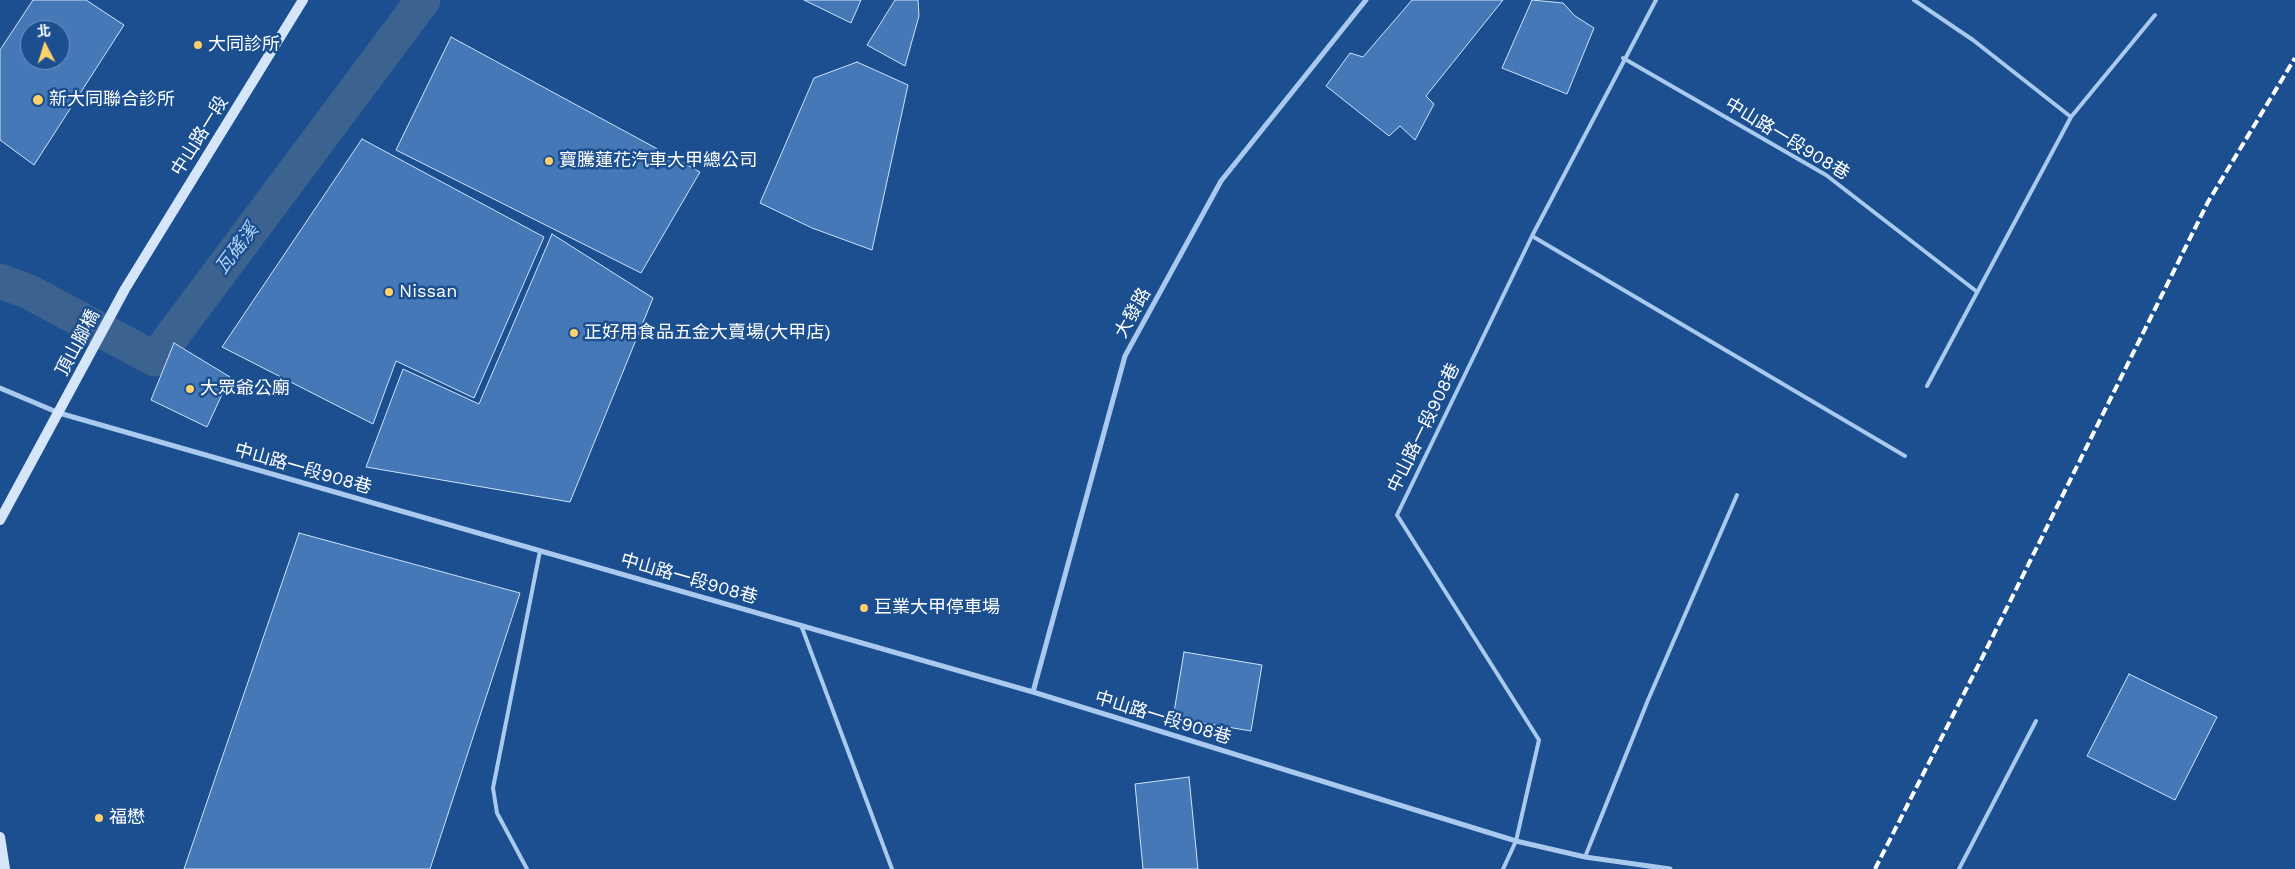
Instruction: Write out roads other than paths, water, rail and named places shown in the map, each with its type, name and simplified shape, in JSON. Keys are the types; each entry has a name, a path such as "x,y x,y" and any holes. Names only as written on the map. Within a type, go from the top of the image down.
{"street":[{"name":"中山路一段","path":"125,289 304,0"},
{"name":"大發路","path":"1032,692 1124,356 1221,181 1366,0"},
{"name":"頂山腳橋","path":"59,413 125,289"},
{"name":"中山路一段908巷","path":"0,388 59,413 1032,692 1516,841 1585,857 1670,869"},
{"path":"0,520 59,413"},
{"path":"0,837 5,869"}],"lane":[{"name":"中山路一段908巷","path":"1503,869 1516,841 1539,740 1397,515 1532,236 1623,58 1656,0"},
{"path":"1914,0 1973,40 2071,117"},
{"path":"1927,386 1976,291 2071,117 2155,14"},
{"name":"中山路一段908巷","path":"1623,58 1826,175 1976,291"},
{"path":"1532,236 1905,456"},
{"path":"1585,857 1648,700 1737,495"},
{"path":"527,869 497,813 494,788 540,551"},
{"path":"801,625 892,869"},
{"path":"1958,869 2036,721"}],"waterway":[{"name":"瓦磘溪","path":"0,281 29,292 155,359 423,0"}],"railway":[{"path":"1875,869 2208,202 2295,58"}],"place":[{"name":"大同診所","path":"198,45"},
{"name":"新大同聯合診所","path":"38,100"},
{"name":"寶騰蓮花汽車大甲總公司","path":"549,161"},
{"name":"Nissan","path":"389,292"},
{"name":"正好用食品五金大賣場(大甲店)","path":"574,333"},
{"name":"大眾爺公廟","path":"190,389"},
{"name":"巨業大甲停車場","path":"864,608"},
{"name":"福懋","path":"99,818"}]}
